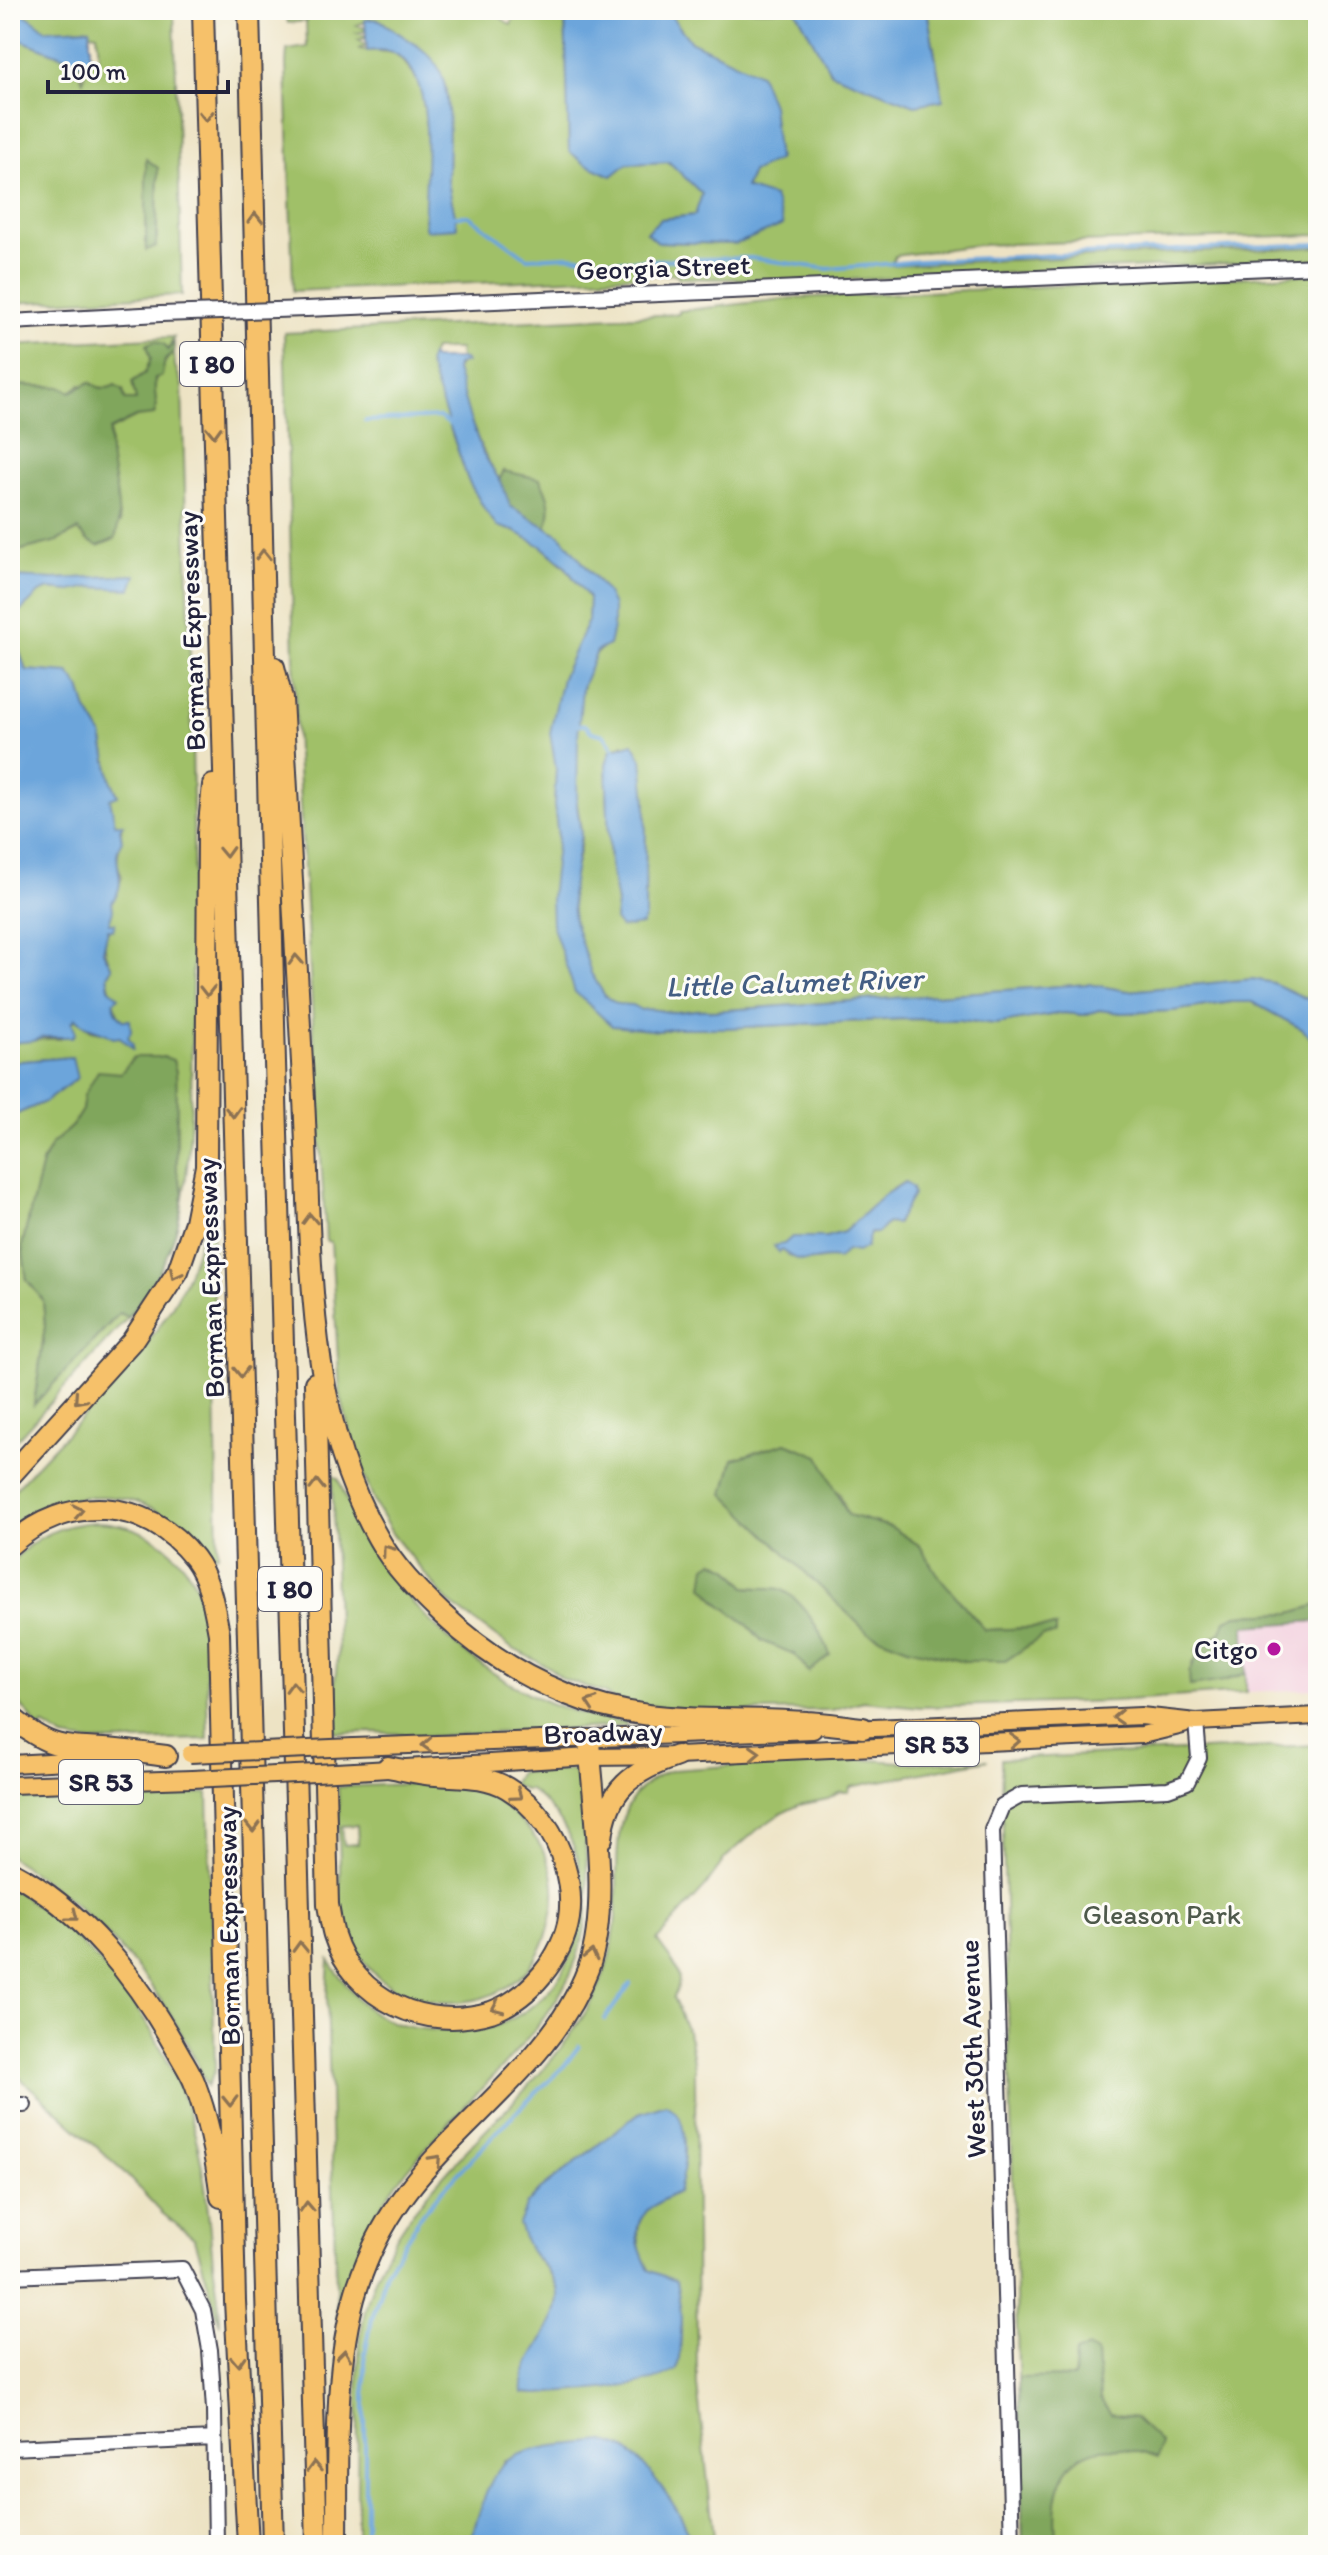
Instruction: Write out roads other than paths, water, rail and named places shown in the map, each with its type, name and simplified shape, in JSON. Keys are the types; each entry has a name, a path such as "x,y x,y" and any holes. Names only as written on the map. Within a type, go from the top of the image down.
{"highway":[{"name":"Borman Expressway","path":"203,10 273,2545"},
{"name":"I 80","path":"249,10 317,2545"},
{"path":"265,633 282,699 312,1274 328,1905 334,1935 348,1963 368,1989 396,2008 459,2018 492,2011 516,1998 540,1978 558,1950 569,1919 570,1885 561,1853 546,1825 528,1803 505,1787 474,1776 434,1775 388,1767"},
{"path":"10,1476 132,1341 178,1271 195,1222 206,1166 208,833 222,718"},
{"path":"312,1274 326,1391 352,1484 379,1539 414,1587 461,1632 517,1671 565,1694 610,1709 663,1719 805,1722 863,1728"},
{"path":"10,1545 26,1530 53,1516 90,1508 121,1510 149,1519 175,1538 195,1559 211,1592 219,1633 235,2301 248,2545"},
{"path":"10,1716 33,1735 58,1745 166,1756"},
{"path":"337,2545 342,2373 348,2321 362,2274 387,2221 410,2188 539,2050 570,2008 589,1967 599,1905 589,1748"},
{"path":"598,1874 603,1830 610,1806 622,1785 651,1765 677,1756"},
{"path":"10,1871 26,1879 85,1925 159,2017 195,2083 215,2151 235,2301"}],"main road":[{"name":"Broadway","path":"10,1785 355,1771 589,1748 863,1728 1141,1716 1196,1722 1318,1716"},
{"name":"Broadway","path":"10,1764 354,1747 589,1748 677,1756 1142,1735 1196,1722"}],"street":[{"name":"Georgia Street","path":"10,322 1318,266"},
{"name":"West 30th Avenue","path":"1012,2545 992,1830 1002,1806 1022,1795 1168,1789 1187,1782 1199,1758 1196,1722"},
{"path":"10,2276 182,2269 203,2310 210,2350 216,2545"},
{"path":"10,2448 214,2439"}],"water":[{"path":"10,10 34,20 46,30 90,28 90,61 80,63 10,36"},
{"path":"565,10 675,10 672,17 690,41 760,74 772,105 778,160 752,172 745,188 774,197 783,225 736,244 658,242 646,232 661,219 695,215 702,194 669,162 627,164 612,176 585,164 569,151"},
{"path":"796,10 927,10 943,100 915,105 831,73"},
{"path":"365,20 380,20 420,47 433,60 443,78 449,122 448,179 457,228 426,230 424,106 418,83 408,64 392,52 367,51"},
{"path":"431,356 434,359 464,359 466,362 457,365 456,370 470,419 510,506 561,536 606,591 613,606 609,645 597,651 582,687 577,806 581,834 571,895 574,921 591,973 605,996 617,1004 632,1005 641,1010 713,1011 1088,984 1128,991 1253,979 1273,983 1318,1004 1318,1045 1302,1029 1252,1002 1173,1011 1063,1013 995,1024 904,1019 659,1031 612,1026 575,992 552,924 551,898 558,836 554,805 556,769 550,733 562,678 588,621 589,598 564,565 541,546 514,531 497,526 485,510 468,480 428,363"},
{"path":"136,575 131,589 90,587 71,591 49,589 39,593 12,619 11,628 26,670 69,673 80,688 87,710 102,735 111,780 118,796 110,799 115,824 124,824 120,828 122,841 117,856 120,886 112,902 109,923 115,923 113,930 108,929 103,951 112,968 107,975 109,988 119,997 113,1002 117,1013 123,1020 130,1020 128,1037 133,1049 120,1037 113,1038 76,1018 72,1022 76,1033 72,1037 43,1037 10,1043 10,577 54,579"},
{"path":"633,743 642,759 646,802 645,917 642,925 621,928 615,920 617,903 610,864 606,764 611,750"},
{"path":"72,1057 77,1078 45,1102 10,1117 10,1062"},
{"path":"905,1182 912,1188 913,1195 896,1224 887,1223 878,1233 870,1233 866,1247 857,1252 847,1250 838,1259 804,1261 782,1250 779,1253 774,1246 784,1244 792,1237 826,1237 844,1232 884,1195"},
{"path":"666,2104 678,2114 683,2127 683,2174 678,2192 653,2206 645,2214 637,2231 649,2270 676,2281 681,2326 677,2370 628,2386 523,2393 527,2368 552,2320 558,2294 554,2280 523,2236 519,2224 527,2204 540,2190 639,2113"},
{"path":"604,2441 626,2449 647,2469 675,2507 692,2545 469,2545 489,2487 507,2461 541,2448"}],"waterway":[{"path":"452,216 469,216 527,258 569,256 615,261 751,258 828,269 919,261 1318,244"},
{"path":"365,421 439,417 451,425"},
{"path":"574,725 585,725 592,732 604,735 616,752"},
{"path":"605,2019 630,1984"},
{"path":"365,2545 365,2354 386,2272 423,2212 508,2120 564,2066 579,2046"}],"place":[{"name":"Citgo","path":"1274,1649"}],"water label":[{"name":"Little Calumet River","path":"794,982"}],"park label":[{"name":"Gleason Park","path":"1162,1914"}]}
